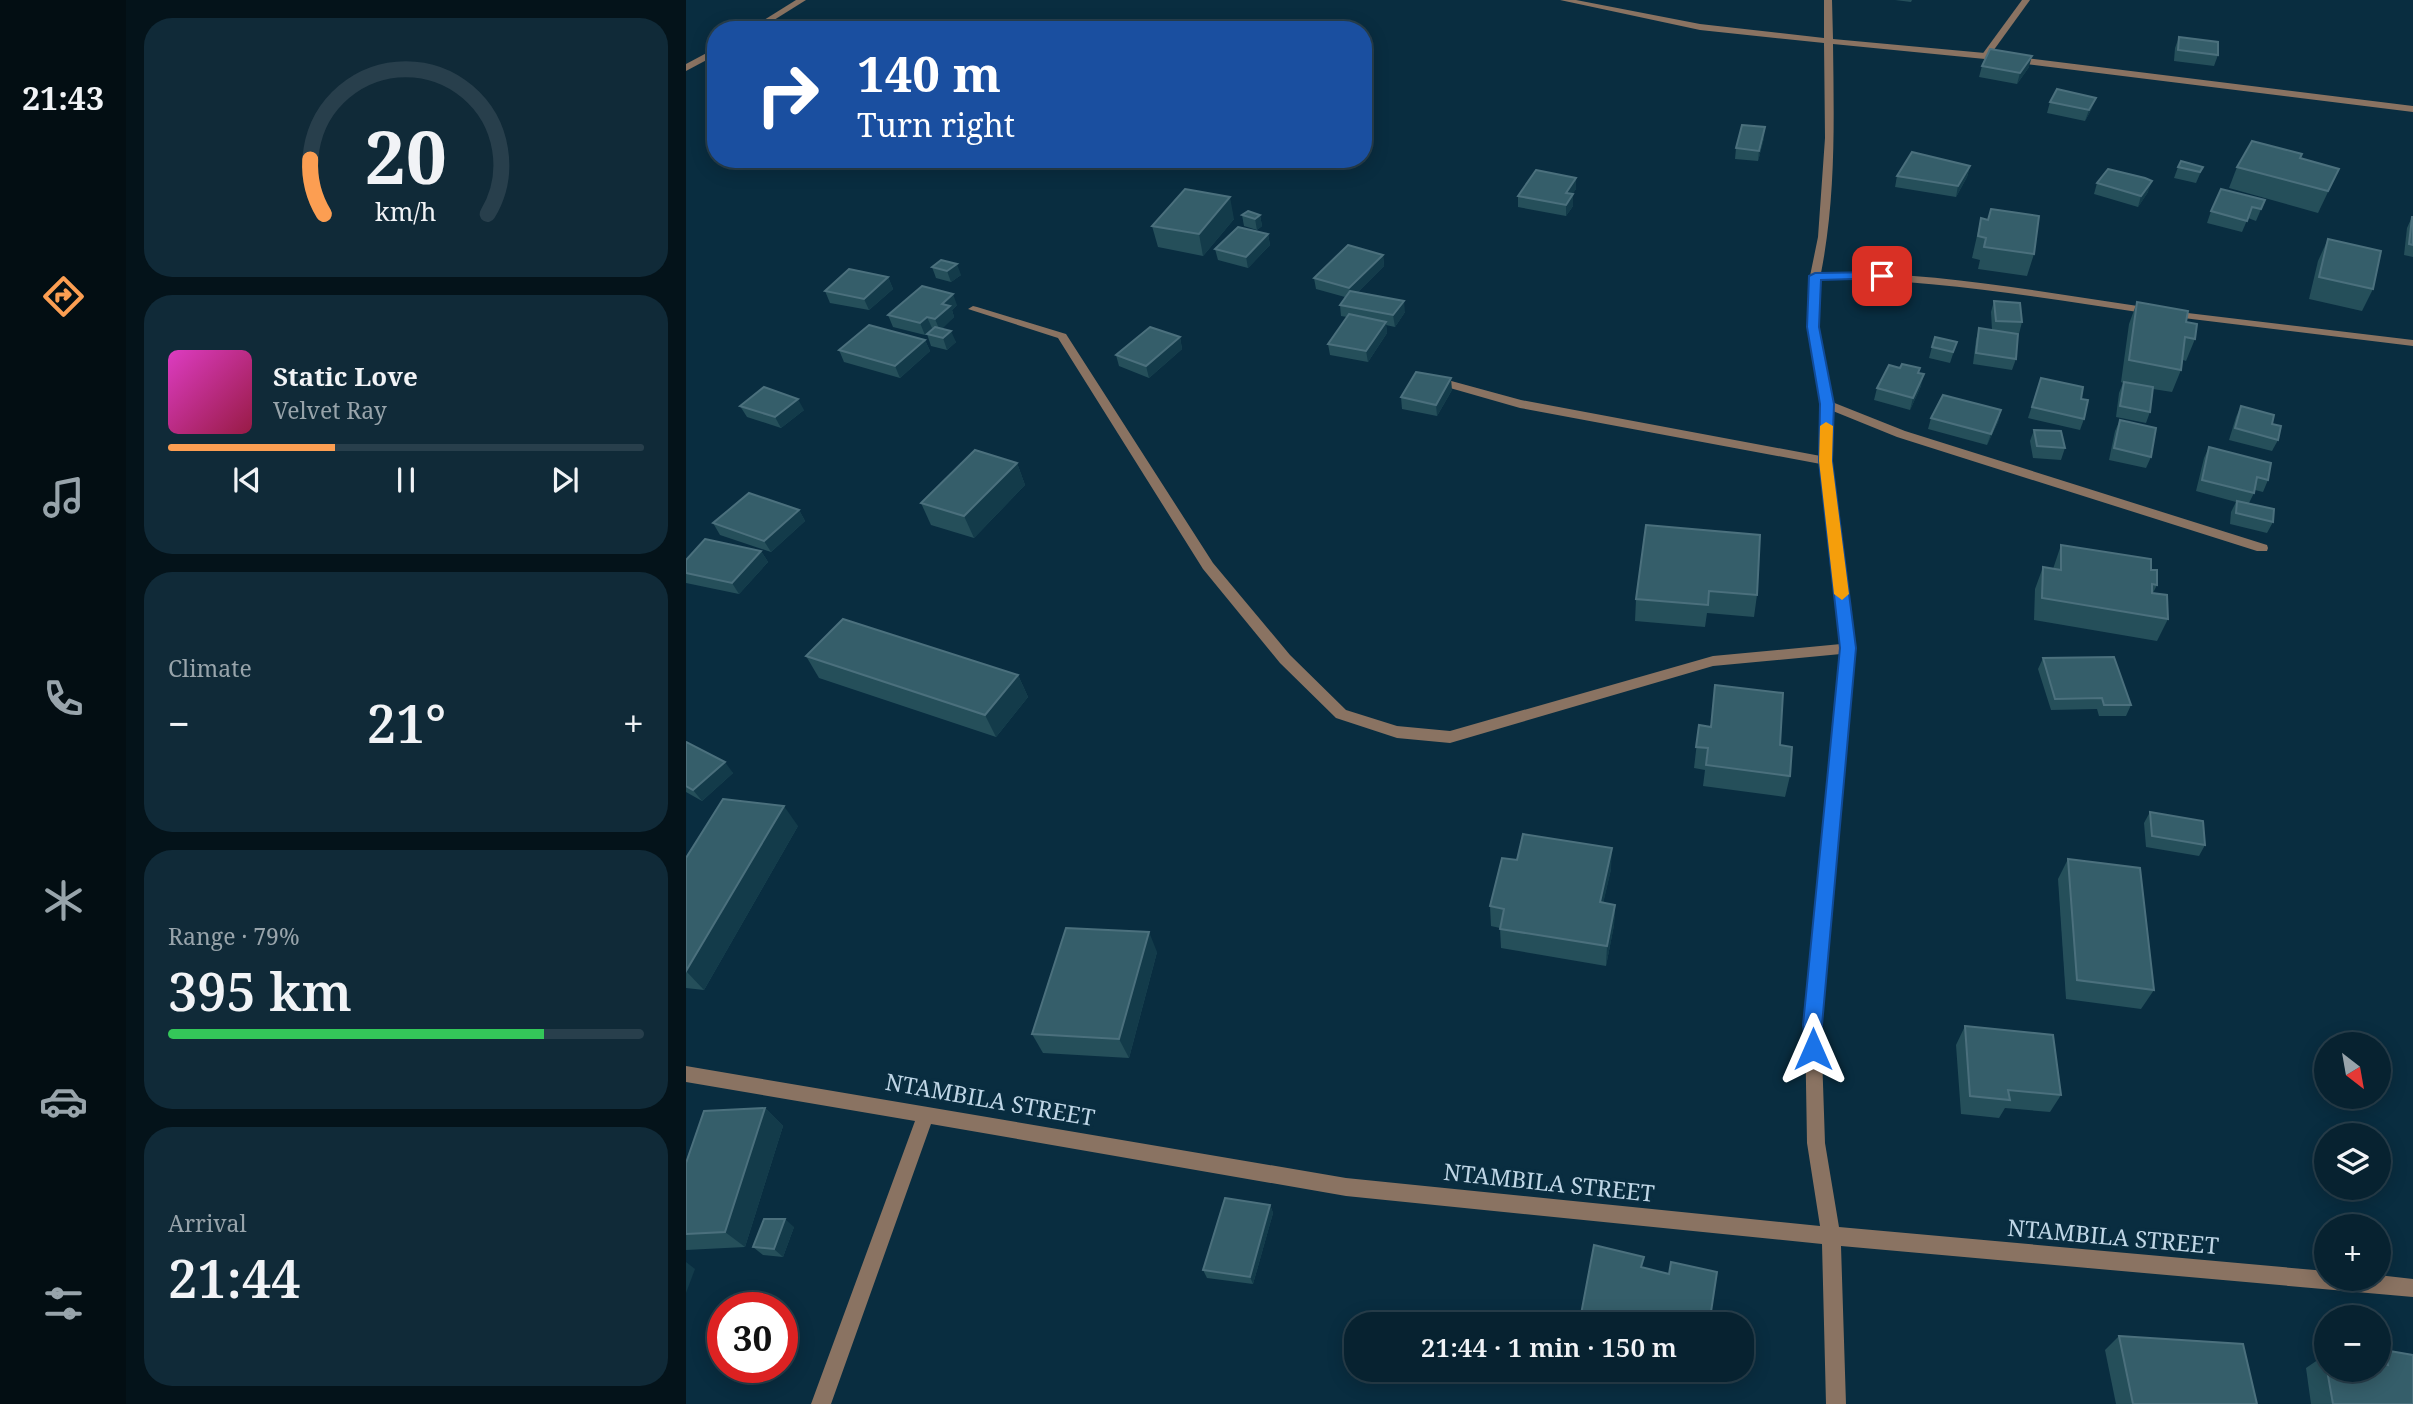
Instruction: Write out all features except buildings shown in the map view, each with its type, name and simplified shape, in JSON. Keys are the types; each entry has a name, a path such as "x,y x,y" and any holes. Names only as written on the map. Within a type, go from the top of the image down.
{"street":[{"path":"767,21 803,0"},
{"path":"1564,0 1700,27 1985,56 2413,109"},
{"path":"1828,0 1829,138 1823,237 1815,276 1813,327 1827,404 1826,461 1848,648 1812,1025 1816,1143 1831,1236 1836,1404"},
{"path":"1985,56 2026,0"},
{"path":"686,68 707,56"},
{"path":"1815,276 1863,274 1920,279 2232,322 2413,342"},
{"path":"973,309 1062,336 1208,566 1286,659 1341,714 1397,732 1450,737 1713,661 1848,648"},
{"path":"1415,376 1520,404 1826,461"},
{"path":"1827,404 1901,434 2262,548"},
{"name":"NTAMBILA STREET","path":"686,1074 1346,1187 1831,1236 2413,1288"},
{"path":"821,1404 926,1114"}],"slow traffic":[{"path":"1826,426 1826,461 1842,594"}],"route":[{"path":"1813,1049 1812,1025 1829,826 1848,648 1826,461 1827,404 1813,327 1815,276 1882,276"}]}
